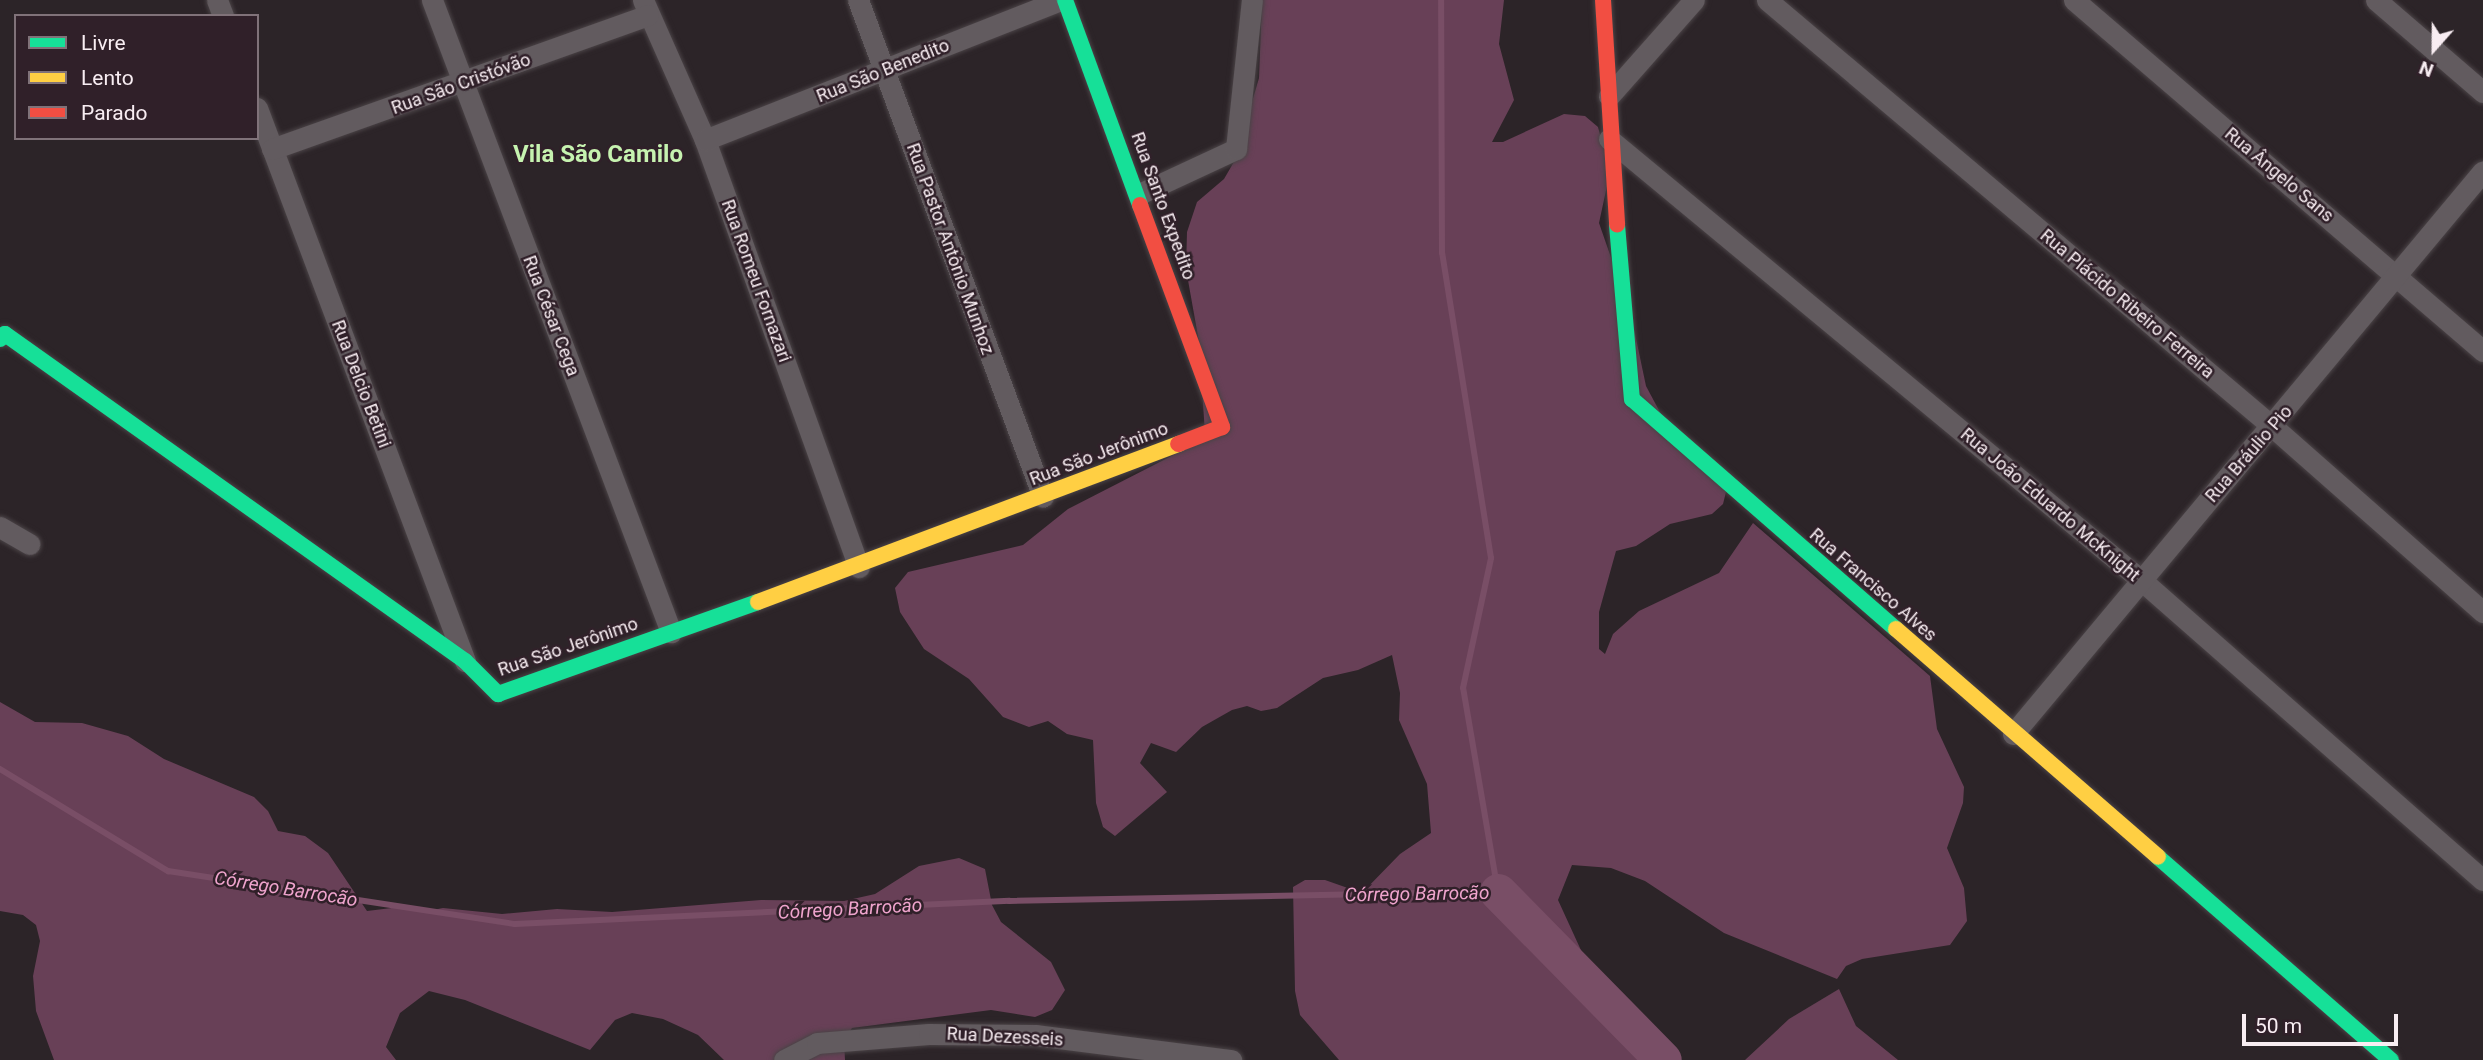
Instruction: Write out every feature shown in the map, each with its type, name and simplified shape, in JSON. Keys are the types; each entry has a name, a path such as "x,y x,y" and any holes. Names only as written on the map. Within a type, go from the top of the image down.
{"street":[{"name":"Rua César Cega","path":"432,0 671,632"},
{"name":"Rua Pastor Antônio Munhoz","path":"858,0 1043,497"},
{"name":"Rua São Benedito","path":"705,140 1062,0"},
{"name":"Rua Santo Expedito","path":"1062,0 1139,194 1222,426"},
{"path":"1139,194 1236,149 1252,0"},
{"name":"Rua Francisco Alves","path":"1603,0 1609,139 1632,399 2391,1060"},
{"path":"1609,96 1694,0"},
{"name":"Rua Plácido Ribeiro Ferreira","path":"1767,0 2273,427 2483,612"},
{"name":"Rua Ângelo Sans","path":"2074,0 2483,351"},
{"path":"2376,0 2483,92"},
{"name":"Rua São Cristóvão","path":"272,149 464,84 645,8"},
{"name":"Rua Romeu Fornazari","path":"645,8 705,140 859,566"},
{"path":"2455,67 2483,72"},
{"name":"Rua Delcio Betini","path":"259,113 464,661"},
{"name":"Rua João Eduardo McKnight","path":"1609,139 2140,579 2483,880"},
{"name":"Rua Bráulio Pio","path":"2014,734 2140,579 2273,427 2398,277 2483,171"},
{"name":"Rua São Jerônimo","path":"3,336 464,661 498,694 859,566 1222,426"},
{"path":"0,527 30,544"},
{"name":"Rua Dezesseis","path":"784,1060 817,1042 929,1034 1035,1035 1231,1060"}],"shaded area":[{"path":"1262,0 1504,0 1499,44 1514,100 1492,142 1503,142 1564,114 1585,116 1598,127 1610,172 1599,223 1631,315 1646,386 1663,418 1726,492 1723,504 1712,514 1670,524 1636,546 1616,551 1599,612 1599,649 1605,654 1613,634 1639,611 1719,573 1753,523 1930,676 1937,729 1964,787 1963,803 1947,848 1964,888 1967,921 1950,945 1862,959 1846,966 1837,979 1724,933 1645,881 1611,868 1572,865 1558,900 1618,1031 1644,1060 1339,1060 1300,1015 1295,991 1293,887 1305,880 1325,880 1362,893 1400,854 1431,833 1427,784 1399,720 1400,693 1392,655 1358,670 1323,678 1277,708 1261,711 1247,706 1232,710 1202,727 1176,752 1151,743 1140,763 1167,792 1115,836 1103,827 1096,803 1093,740 1067,734 1048,721 1029,727 1003,717 969,679 924,649 900,612 895,588 908,572 1023,545 1068,509 1189,447 1205,434 1199,342 1186,269 1187,232 1197,202 1224,179 1235,160 1259,78"},
{"path":"0,702 35,722 82,723 128,736 164,759 254,797 268,811 278,831 305,836 328,853 367,911 408,906 423,912 443,908 502,914 557,909 612,912 761,900 844,901 875,894 919,866 959,858 985,869 992,905 1001,922 1051,962 1065,990 1052,1010 1035,1017 991,1010 852,1028 844,1040 845,1060 724,1060 698,1035 663,1019 632,1013 615,1020 590,1050 465,1000 429,991 400,1013 386,1047 396,1060 54,1060 36,1011 33,976 40,941 36,925 23,915 0,911"},
{"path":"1839,989 1856,1026 1898,1060 1745,1060 1789,1019"}],"waterway":[{"name":"Córrego Barrocão","path":"0,769 168,871 515,924 1009,901 1498,892 1463,688 1491,558 1442,253 1441,0"},
{"name":"Córrego Barrocão","path":"1498,892 1663,1060"}],"traffic: fast":[{"path":"1065,0 1140,205"},
{"path":"1617,225 1632,399 1896,629"},
{"path":"0,339 5,334 465,661 498,694 758,602"},
{"path":"2158,857 2391,1060"}],"traffic: slow":[{"path":"758,602 1178,444"},
{"path":"1896,629 2158,857"}],"traffic: jam":[{"path":"1603,0 1617,225"},
{"path":"1140,205 1222,427 1178,444"}],"district":[{"name":"Vila São Camilo","path":"598,155"}]}
